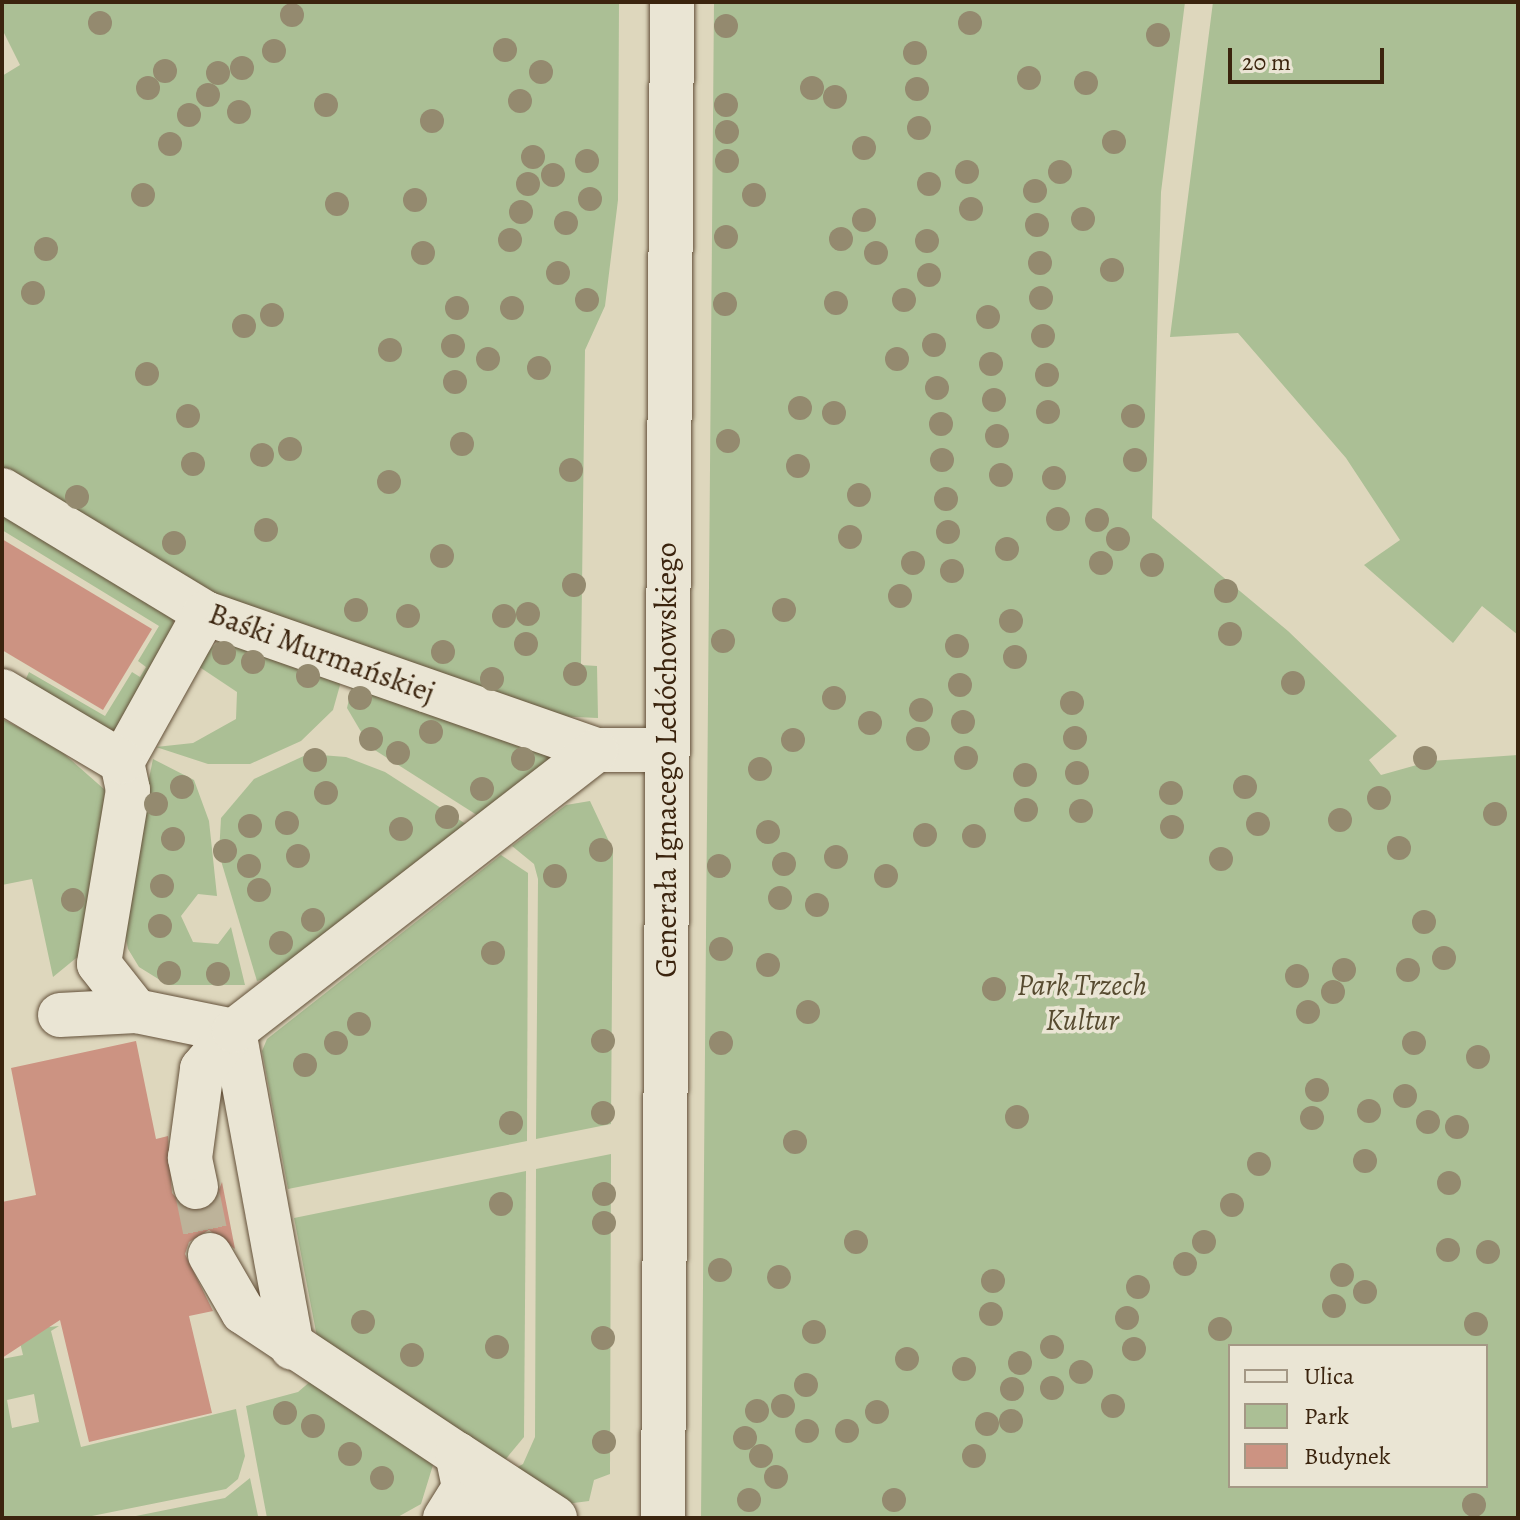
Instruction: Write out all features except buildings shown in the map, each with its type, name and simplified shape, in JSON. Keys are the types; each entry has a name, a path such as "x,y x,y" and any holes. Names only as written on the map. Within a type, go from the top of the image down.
{"street":[{"name":"Generała Ignacego Ledóchowskiego","path":"663,1518 672,2"},
{"name":"Baśki Murmańskiej","path":"2,490 205,613 596,750 666,750"},
{"path":"136,1011 99,964 128,790 122,762 205,613"},
{"path":"2,691 122,762"},
{"path":"196,1187 190,1158 202,1069 234,1031 596,750"},
{"path":"60,1015 136,1011 234,1031"},
{"path":"234,1031 292,1348"},
{"path":"210,1255 243,1312 292,1348 553,1518"},
{"path":"445,1518 464,1488 457,1454"},
{"path":"485,1518 553,1518"}],"green space":[{"path":"3,2 619,2 618,200 605,306 585,350 581,665 597,666 598,718 553,716 216,598 2,471 2,76 20,65 2,29"},
{"name":"Park Trzech Kultur","path":"714,2 1185,2 1161,192 1152,518 1288,631 1397,736 1369,760 1381,775 1431,761 1518,755 1518,1518 701,1518"},
{"path":"1213,2 1518,2 1518,635 1482,606 1453,643 1364,565 1400,540 1346,458 1238,333 1170,337"},
{"path":"2,515 173,615 174,629 115,730 106,732 24,683 29,672 105,716 132,672 140,677 146,667 138,661 159,626 2,530"},
{"path":"222,638 342,678 333,710 301,741 250,764 208,764 156,747 193,743 236,719 237,692 195,664"},
{"path":"353,682 550,749 553,760 480,817 370,747 347,708"},
{"path":"2,719 54,745 105,790 86,950 53,977 32,879 2,885"},
{"path":"308,754 346,757 385,772 469,826 279,974 257,981 219,854 221,818 254,779"},
{"path":"153,759 194,780 209,821 217,896 198,894 181,916 193,942 218,944 231,927 245,985 168,985 139,967 128,949 121,913"},
{"path":"590,801 613,850 611,1124 536,1139 538,879 534,864 512,846 566,805"},
{"path":"501,855 528,873 527,1141 288,1189 262,1051 267,1039"},
{"path":"611,1154 610,1474 594,1480 589,1501 566,1504 509,1472 523,1464 535,1437 536,1169"},
{"path":"526,1171 524,1437 500,1466 317,1337 294,1218"},
{"path":"59,1326 51,1331 81,1447 236,1409 245,1456 238,1479 226,1489 82,1518 2,1518 2,1359 23,1355 17,1330","holes":["34,1394 39,1422 12,1428 7,1400"]},
{"path":"312,1380 433,1465 421,1504 396,1518 267,1518 246,1406 298,1392"},
{"path":"250,1478 258,1516 126,1518 225,1498"}],"tunnel":[{"path":"196,1187 210,1255"}]}
